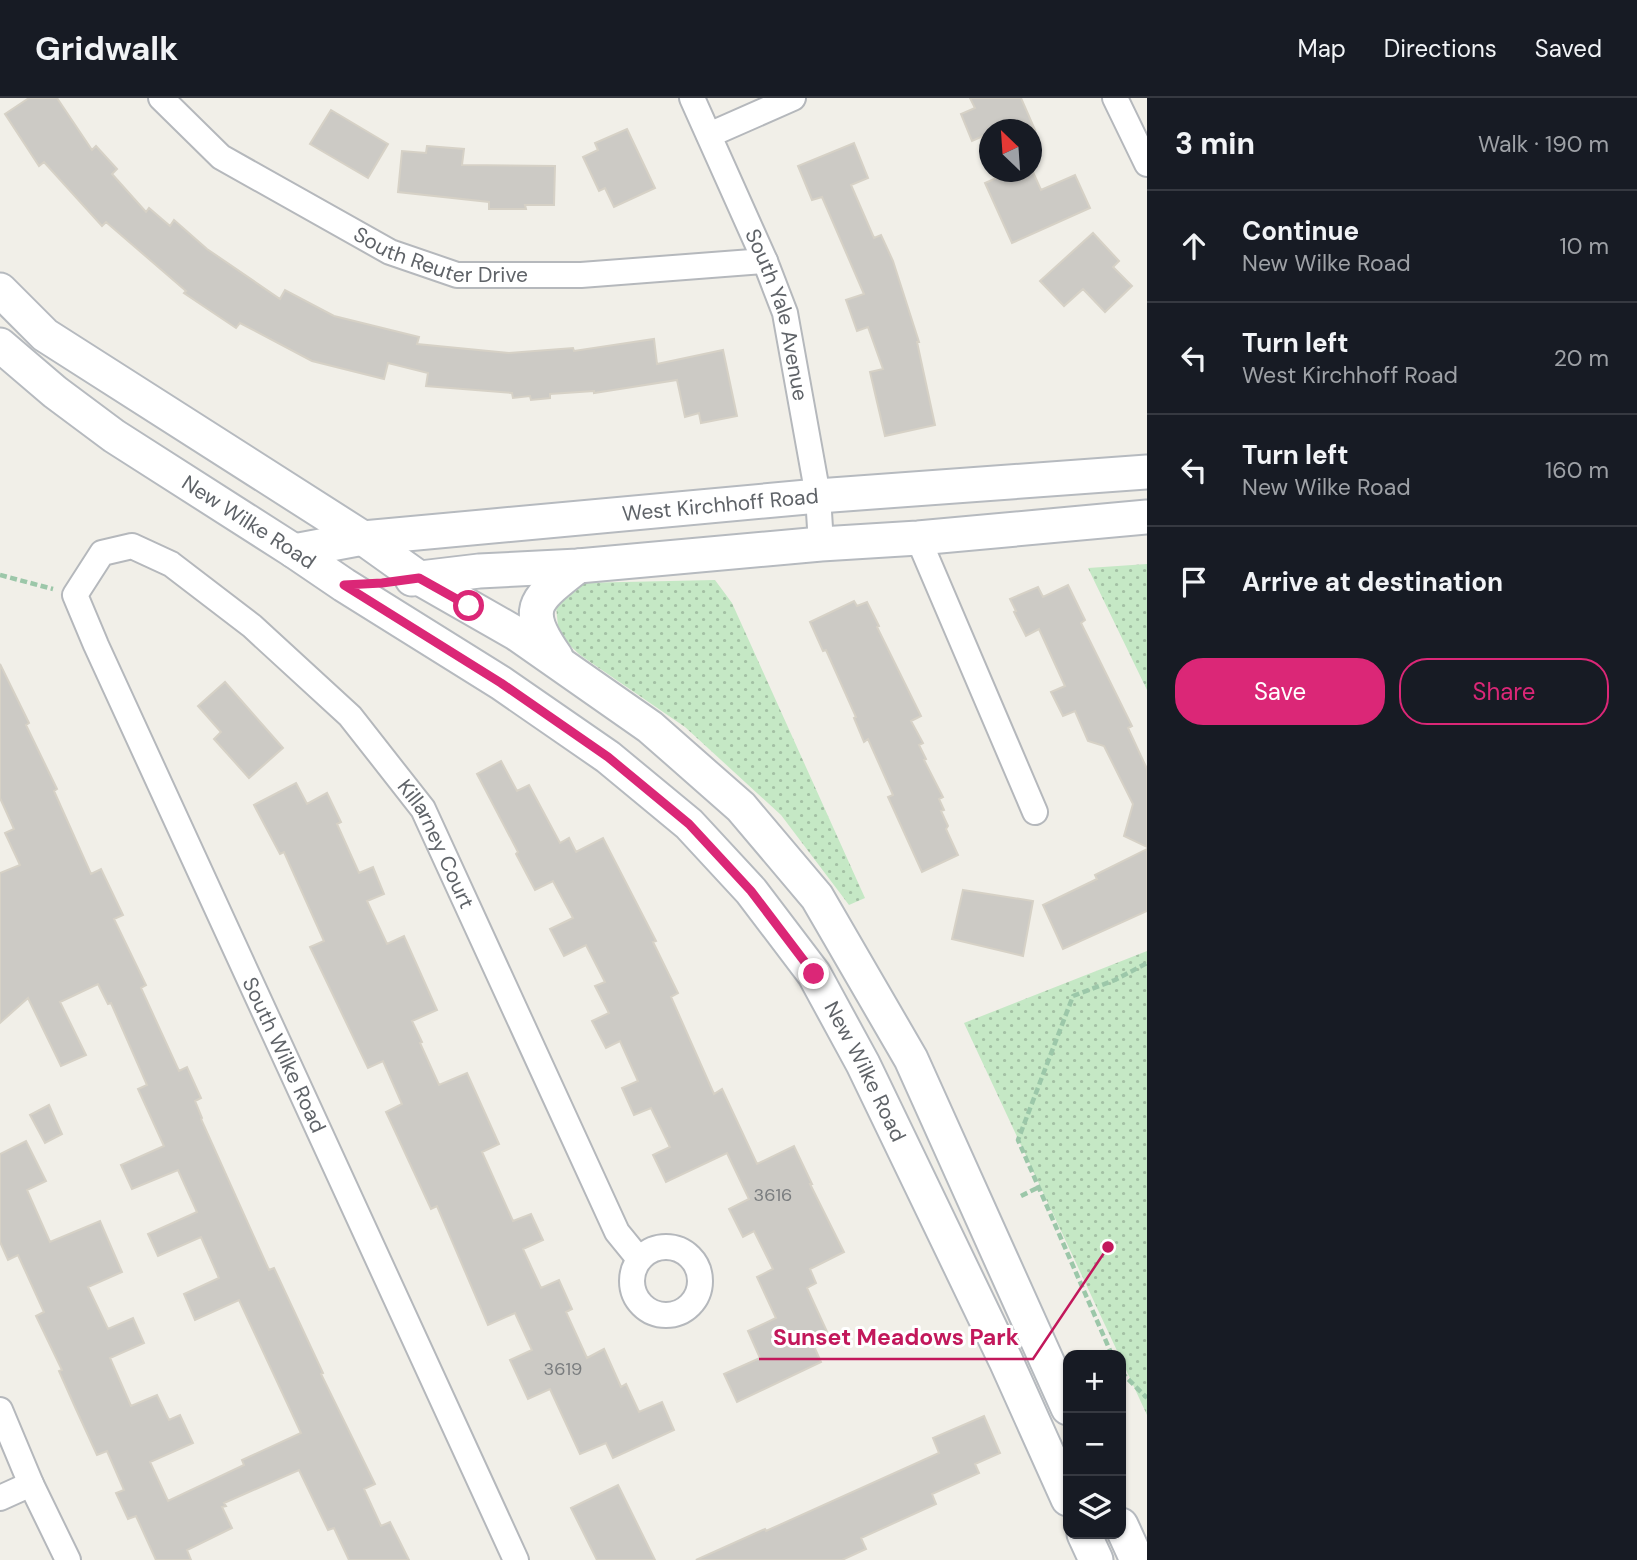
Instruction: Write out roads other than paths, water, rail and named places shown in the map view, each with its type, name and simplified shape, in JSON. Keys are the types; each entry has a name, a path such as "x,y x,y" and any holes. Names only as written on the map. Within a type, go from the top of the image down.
{"main road":[{"name":"New Wilke Road","path":"0,290 45,335 363,538 419,578 517,634 562,665 650,727 741,807 817,897 911,1059 1063,1397"},
{"name":"New Wilke Road","path":"0,345 55,392 114,436 501,683 608,757 689,824 751,891 814,974 863,1064 1006,1361 1063,1488"},
{"name":"West Kirchhoff Road","path":"295,551 363,538 818,496 1147,472"},
{"path":"344,585 382,583 479,570 578,566 1147,517"},
{"path":"562,665 545,641 536,620 537,604 550,589 578,566"},
{"path":"1126,1537 1136,1560"},
{"path":"1086,1539 1096,1560"}],"street":[{"name":"South Reuter Drive","path":"161,98 221,158 390,252 457,275 581,275 765,261"},
{"name":"South Yale Avenue","path":"692,98 765,261 785,313 818,496 821,544"},
{"path":"709,135 793,98"},
{"path":"1115,98 1147,164"},
{"path":"918,538 1035,812"},
{"name":"Killarney Court","path":"102,553 132,546 171,564 253,626 350,716 401,780 423,809 617,1232 639,1259"},
{"name":"South Wilke Road","path":"102,553 75,595 516,1560"},
{"path":"0,1410 31,1484 68,1560"},
{"path":"0,1498 31,1484"}],"place":[{"name":"Sunset Meadows Park","path":"1108,1247"}]}
